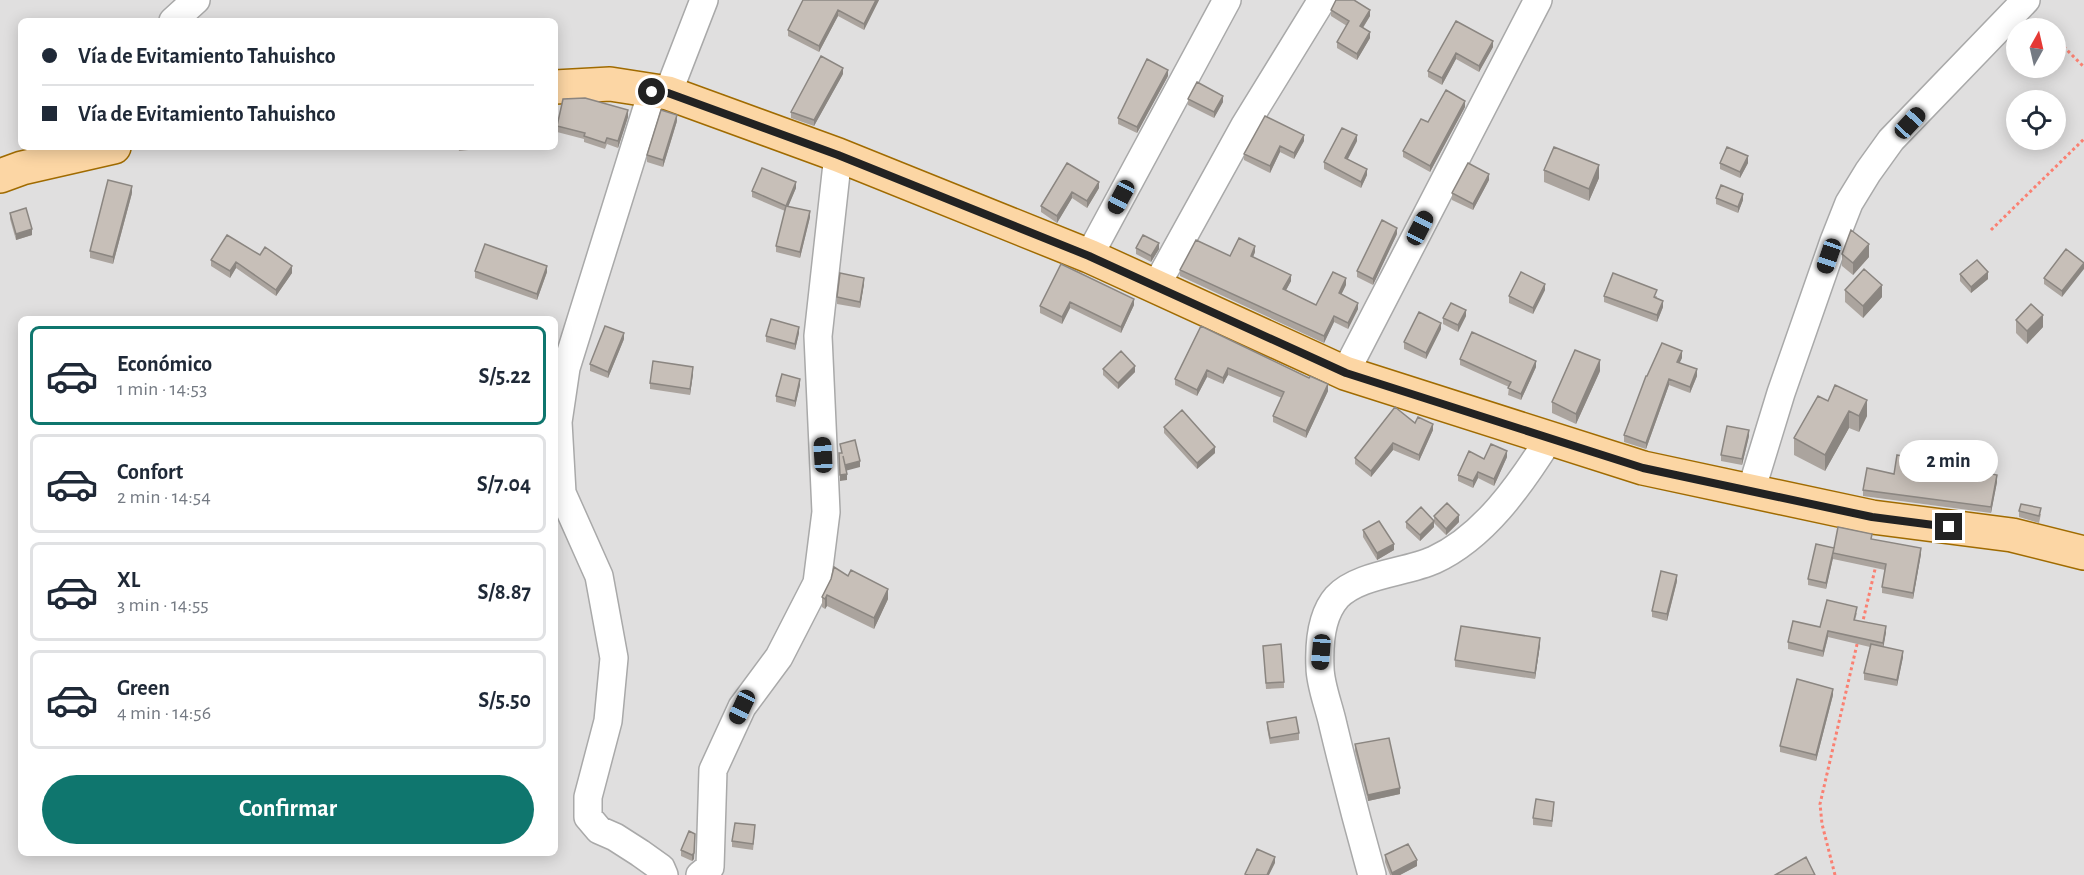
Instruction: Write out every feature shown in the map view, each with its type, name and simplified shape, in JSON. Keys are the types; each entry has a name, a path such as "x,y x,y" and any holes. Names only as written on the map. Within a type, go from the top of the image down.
{"main road":[{"path":"558,87 610,84 660,92 838,155 1089,256 1346,373 1643,468 1872,517 2012,535 2084,553"},
{"path":"20,164 97,150"}],"street":[{"path":"175,18 196,0"},
{"path":"664,875 661,868 615,837 599,830 588,817 588,797 608,721 614,658 599,576 562,493 558,422 566,368 660,92 704,0"},
{"path":"1089,256 1227,0"},
{"path":"1156,286 1245,125 1322,0"},
{"path":"1346,373 1538,0"},
{"path":"1751,491 1781,393 1849,203 1891,140 2026,0"},
{"path":"700,875 710,867 713,770 742,707 779,657 817,583 826,512 818,336 838,155"},
{"path":"1372,875 1353,807 1320,668 1324,619 1337,597 1362,581 1432,561 1465,541 1520,482 1549,439"}],"path":[{"path":"2066,49 2084,67"},
{"path":"1991,230 2084,139"},
{"path":"1835,875 1822,824 1820,804 1876,565"}],"shaded area":[{"path":"0,0 2084,0 2084,875 0,875"}],"building":[{"path":"803,0 876,0 864,24 838,10 819,46 788,30"},
{"path":"1336,0 1354,0 1370,10 1360,26 1370,32 1357,54 1337,42 1349,21 1331,10"},
{"path":"1456,21 1493,41 1479,66 1456,53 1442,78 1428,71"},
{"path":"821,56 843,68 814,120 791,112"},
{"path":"1147,59 1168,70 1137,127 1118,118"},
{"path":"1197,82 1223,96 1214,112 1188,99"},
{"path":"1446,90 1465,101 1430,166 1403,151 1421,119 1428,122"},
{"path":"585,98 628,110 618,141 607,138 605,143 584,136 585,133 558,126 563,99"},
{"path":"661,110 677,115 663,160 647,155"},
{"path":"1265,116 1304,135 1294,153 1280,146 1270,166 1244,154"},
{"path":"1342,128 1357,135 1345,158 1367,169 1361,182 1324,162"},
{"path":"1554,147 1599,165 1589,189 1544,170"},
{"path":"1727,147 1748,156 1740,172 1720,163"},
{"path":"1067,163 1099,182 1087,201 1072,192 1057,216 1041,206"},
{"path":"1468,163 1489,174 1473,204 1452,193"},
{"path":"762,168 796,182 786,206 752,191"},
{"path":"108,180 132,186 113,257 90,251"},
{"path":"1721,185 1743,194 1738,207 1716,198"},
{"path":"786,206 810,211 800,252 776,246"},
{"path":"26,208 32,229 16,234 10,213"},
{"path":"1382,220 1397,228 1373,279 1357,271"},
{"path":"1851,230 1869,244 1853,263 1842,254"},
{"path":"227,235 260,255 265,247 292,266 276,290 236,262 230,271 211,260"},
{"path":"1143,235 1159,243 1151,256 1136,248"},
{"path":"1239,238 1255,246 1251,256 1291,275 1283,289 1316,305 1333,272 1346,278 1339,293 1358,303 1348,323 1334,316 1324,336 1180,270 1196,240 1230,256"},
{"path":"485,244 547,266 537,294 475,271"},
{"path":"2066,249 2084,263 2062,291 2044,278"},
{"path":"1977,260 1988,272 1971,287 1960,274"},
{"path":"1061,264 1134,299 1121,327 1070,302 1062,317 1040,306"},
{"path":"1864,269 1882,285 1863,306 1845,290"},
{"path":"1521,272 1545,284 1533,308 1509,296"},
{"path":"840,273 864,278 860,302 837,297"},
{"path":"1613,273 1657,290 1654,297 1663,301 1657,315 1604,296"},
{"path":"1451,303 1466,310 1458,325 1443,318"},
{"path":"2031,304 2043,315 2027,331 2016,320"},
{"path":"1419,312 1441,323 1426,353 1404,342"},
{"path":"771,319 799,327 795,344 766,336"},
{"path":"605,326 624,333 608,372 590,364"},
{"path":"1201,326 1309,378 1310,376 1328,384 1306,431 1273,416 1284,392 1228,368 1223,378 1207,370 1197,390 1175,379"},
{"path":"1472,332 1536,361 1521,394 1508,388 1511,382 1460,359"},
{"path":"1662,343 1682,351 1677,362 1697,369 1690,387 1669,379 1646,443 1624,435 1646,376"},
{"path":"1575,350 1600,360 1576,414 1552,402"},
{"path":"1121,351 1135,366 1118,383 1103,369"},
{"path":"653,361 693,367 690,389 650,383"},
{"path":"782,374 800,379 795,401 776,396"},
{"path":"1835,385 1867,400 1859,416 1849,411 1825,455 1794,438 1818,396 1828,401"},
{"path":"1395,407 1415,423 1418,417 1433,424 1419,455 1393,443 1371,471 1355,458"},
{"path":"1182,410 1215,447 1197,463 1164,427"},
{"path":"1727,426 1749,430 1742,459 1721,455"},
{"path":"855,440 860,461 845,465 847,474 840,475 839,453 842,453 840,444"},
{"path":"1491,444 1507,451 1494,479 1478,472 1473,481 1458,475 1469,451 1484,459"},
{"path":"1897,455 1997,475 1991,507 1863,490 1867,468 1894,474"},
{"path":"1447,503 1459,515 1446,529 1434,516"},
{"path":"2021,504 2041,508 2039,516 2019,511"},
{"path":"1421,507 1434,521 1420,535 1406,522"},
{"path":"1379,521 1394,544 1377,553 1363,530"},
{"path":"1838,527 1872,534 1871,539 1921,548 1913,593 1882,587 1886,564 1833,553"},
{"path":"1816,544 1834,548 1826,583 1808,579"},
{"path":"834,567 848,576 851,570 888,589 874,618 827,595 825,599 822,597"},
{"path":"1661,571 1677,575 1667,614 1652,611"},
{"path":"1827,600 1857,607 1854,620 1886,626 1883,643 1828,631 1823,651 1788,642 1793,621 1820,627"},
{"path":"1461,626 1540,638 1535,673 1455,660"},
{"path":"1281,644 1284,682 1266,683 1263,646"},
{"path":"1871,644 1903,651 1897,680 1864,673"},
{"path":"1797,679 1833,689 1816,755 1780,746"},
{"path":"1296,717 1299,733 1270,738 1267,722"},
{"path":"1389,738 1400,788 1368,795 1355,744"},
{"path":"1536,799 1554,802 1552,821 1533,818"},
{"path":"735,823 755,825 753,844 732,841"},
{"path":"689,831 695,834 692,855 681,850"},
{"path":"1408,844 1417,860 1392,873 1385,855"},
{"path":"1257,849 1275,857 1267,875 1245,874"},
{"path":"1806,857 1815,875 1775,875"}],"route":[{"path":"652,92 668,93 838,155 1089,256 1346,373 1643,468 1872,517 1949,527"}]}
